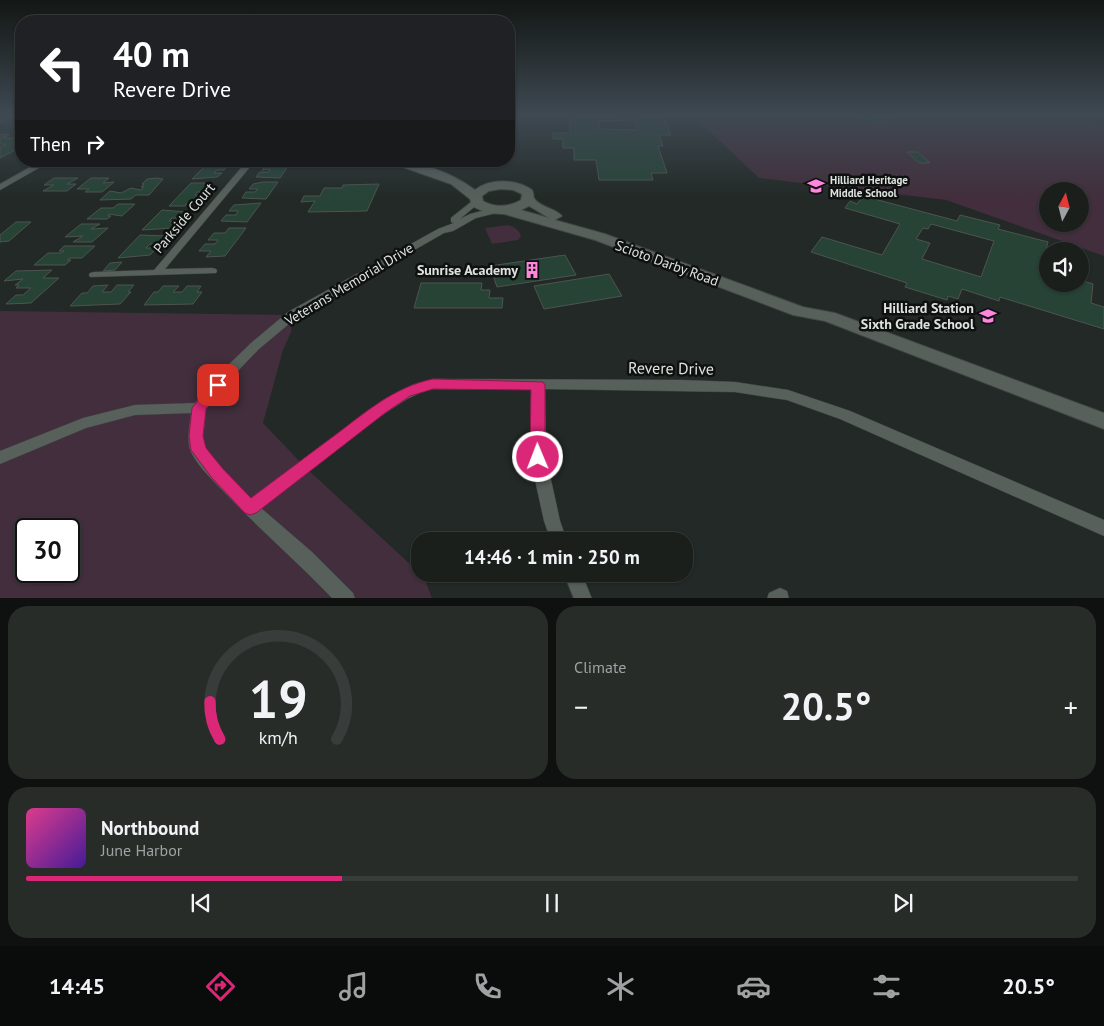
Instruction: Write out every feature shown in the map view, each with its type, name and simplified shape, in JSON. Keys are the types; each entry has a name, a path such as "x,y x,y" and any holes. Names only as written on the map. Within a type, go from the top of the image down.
{"main road":[{"path":"414,167 455,181 476,199 480,191 485,188 501,185"},
{"path":"438,167 464,176 501,185"},
{"name":"Scioto Darby Road","path":"501,185 524,190 528,193 528,198 534,205 554,216 638,241 736,276 807,303 828,317"},
{"path":"501,210 522,205 528,198"},
{"name":"Scioto Darby Road","path":"476,199 482,206 600,237 799,312 828,317 1104,421"}],"street":[{"path":"0,187 36,167"},
{"name":"Parkside Court","path":"158,271 246,167"},
{"name":"Veterans Memorial Drive","path":"199,408 227,374 255,346 292,315 441,231 476,199"},
{"name":"Veterans Memorial Drive","path":"441,231 450,230 474,216 501,210"},
{"name":"Parkside Court","path":"94,275 158,271 212,271"},
{"name":"Revere Drive","path":"250,508 380,409 416,384 735,387 788,395 845,415 1104,528"},
{"path":"538,385 538,457 557,532"},
{"path":"0,458 83,423 135,410 199,408 196,436 198,450 217,474 250,508 306,558 346,598"},
{"path":"576,582 583,598"}],"shaded area":[{"path":"721,142 1104,142 1104,256 1089,251 1089,242 1064,242 946,200 759,178"},
{"path":"508,225 519,232 521,236 518,240 492,244 485,228"},
{"path":"0,311 292,315 291,332 283,350 263,423 305,467 411,565 411,582 426,582 432,598 0,598"}],"building":[{"path":"0,142 15,142 15,150 0,158 0,147 6,144 0,144"},
{"path":"563,142 662,142 663,146 658,146 667,173 651,173 653,180 599,180 596,160 574,160 574,148 563,148"},
{"path":"907,152 918,152 930,163 919,163"},
{"path":"204,167 227,167 214,173 222,173 217,177 192,179"},
{"path":"264,167 287,167 280,178 256,177 260,172 269,172 270,169 262,170"},
{"path":"54,178 78,178 67,184 76,184 67,191 43,191 54,185 44,185"},
{"path":"91,178 109,178 103,183 114,182 102,192 85,192 89,189 77,189"},
{"path":"147,179 163,179 149,195 136,195 131,199 100,200 110,191 121,193 131,188 141,190 144,187 141,187 144,184 142,184"},
{"path":"278,182 266,199 242,198 246,192 255,192 258,189 249,189 253,184"},
{"path":"191,183 207,183 204,187 212,187 207,192 197,192 195,195 204,195 198,202 188,202 185,206 169,206"},
{"path":"379,184 367,211 308,212 315,201 301,202 304,196 320,196 324,188 342,188 343,185"},
{"name":"Hilliard Station Sixth Grade School","path":"863,196 957,221 960,215 1000,225 998,229 1048,242 1039,242 1039,292 1089,292 1089,283 1093,284 1091,303 1104,307 1104,329 1000,297 999,301 962,289 958,299 948,296 947,300 905,287 907,283 811,252 822,237 882,255 900,224 845,208 850,201 857,204","holes":["931,224 994,241 981,277 922,259 930,243 916,239 923,228 928,229"]},
{"path":"261,203 247,222 221,221 226,215 236,215 238,211 229,211 234,205"},
{"path":"118,204 135,204 122,216 109,214 108,216 111,216 107,219 87,219 101,208 113,208"},
{"path":"162,210 187,212 181,218 172,218 169,221 179,221 173,228 142,230"},
{"path":"16,222 31,222 9,241 0,242 0,235"},
{"path":"81,224 100,224 91,229 108,228 92,242 73,242 83,236 65,237"},
{"path":"229,228 246,228 225,256 206,257 211,251 199,251 205,244 215,244 218,240 208,240 214,233 225,233"},
{"path":"140,235 167,236 160,244 150,244 146,248 157,248 150,255 118,258"},
{"path":"64,246 95,246 82,258 70,258 67,260 71,260 65,265 34,265 48,253 61,253 64,251 59,251"},
{"name":"Sunrise Academy","path":"565,255 576,275 497,287 490,266"},
{"path":"122,262 115,270 103,271 110,263"},
{"path":"52,270 43,278 59,278 31,303 6,304 16,295 23,295 31,288 16,288 19,285 15,285 23,279 4,281 16,271"},
{"path":"609,274 622,296 544,309 534,286"},
{"path":"421,283 482,283 481,290 490,290 489,298 503,298 502,308 414,308"},
{"path":"108,285 102,292 111,292 117,285 134,285 128,292 131,292 120,304 70,306 82,293 87,293 93,286"},
{"path":"163,286 179,286 173,292 182,292 187,286 201,286 197,292 202,292 193,304 144,305 154,292 158,292"}],"place":[{"name":"Hilliard Heritage Middle School","path":"816,186"},
{"name":"Sunrise Academy","path":"532,270"},
{"name":"Hilliard Station Sixth Grade School","path":"988,316"}],"route":[{"path":"218,385 199,408 196,422 198,450 217,474 250,508 380,409 405,393 418,387 433,384 538,385 538,457"}]}
